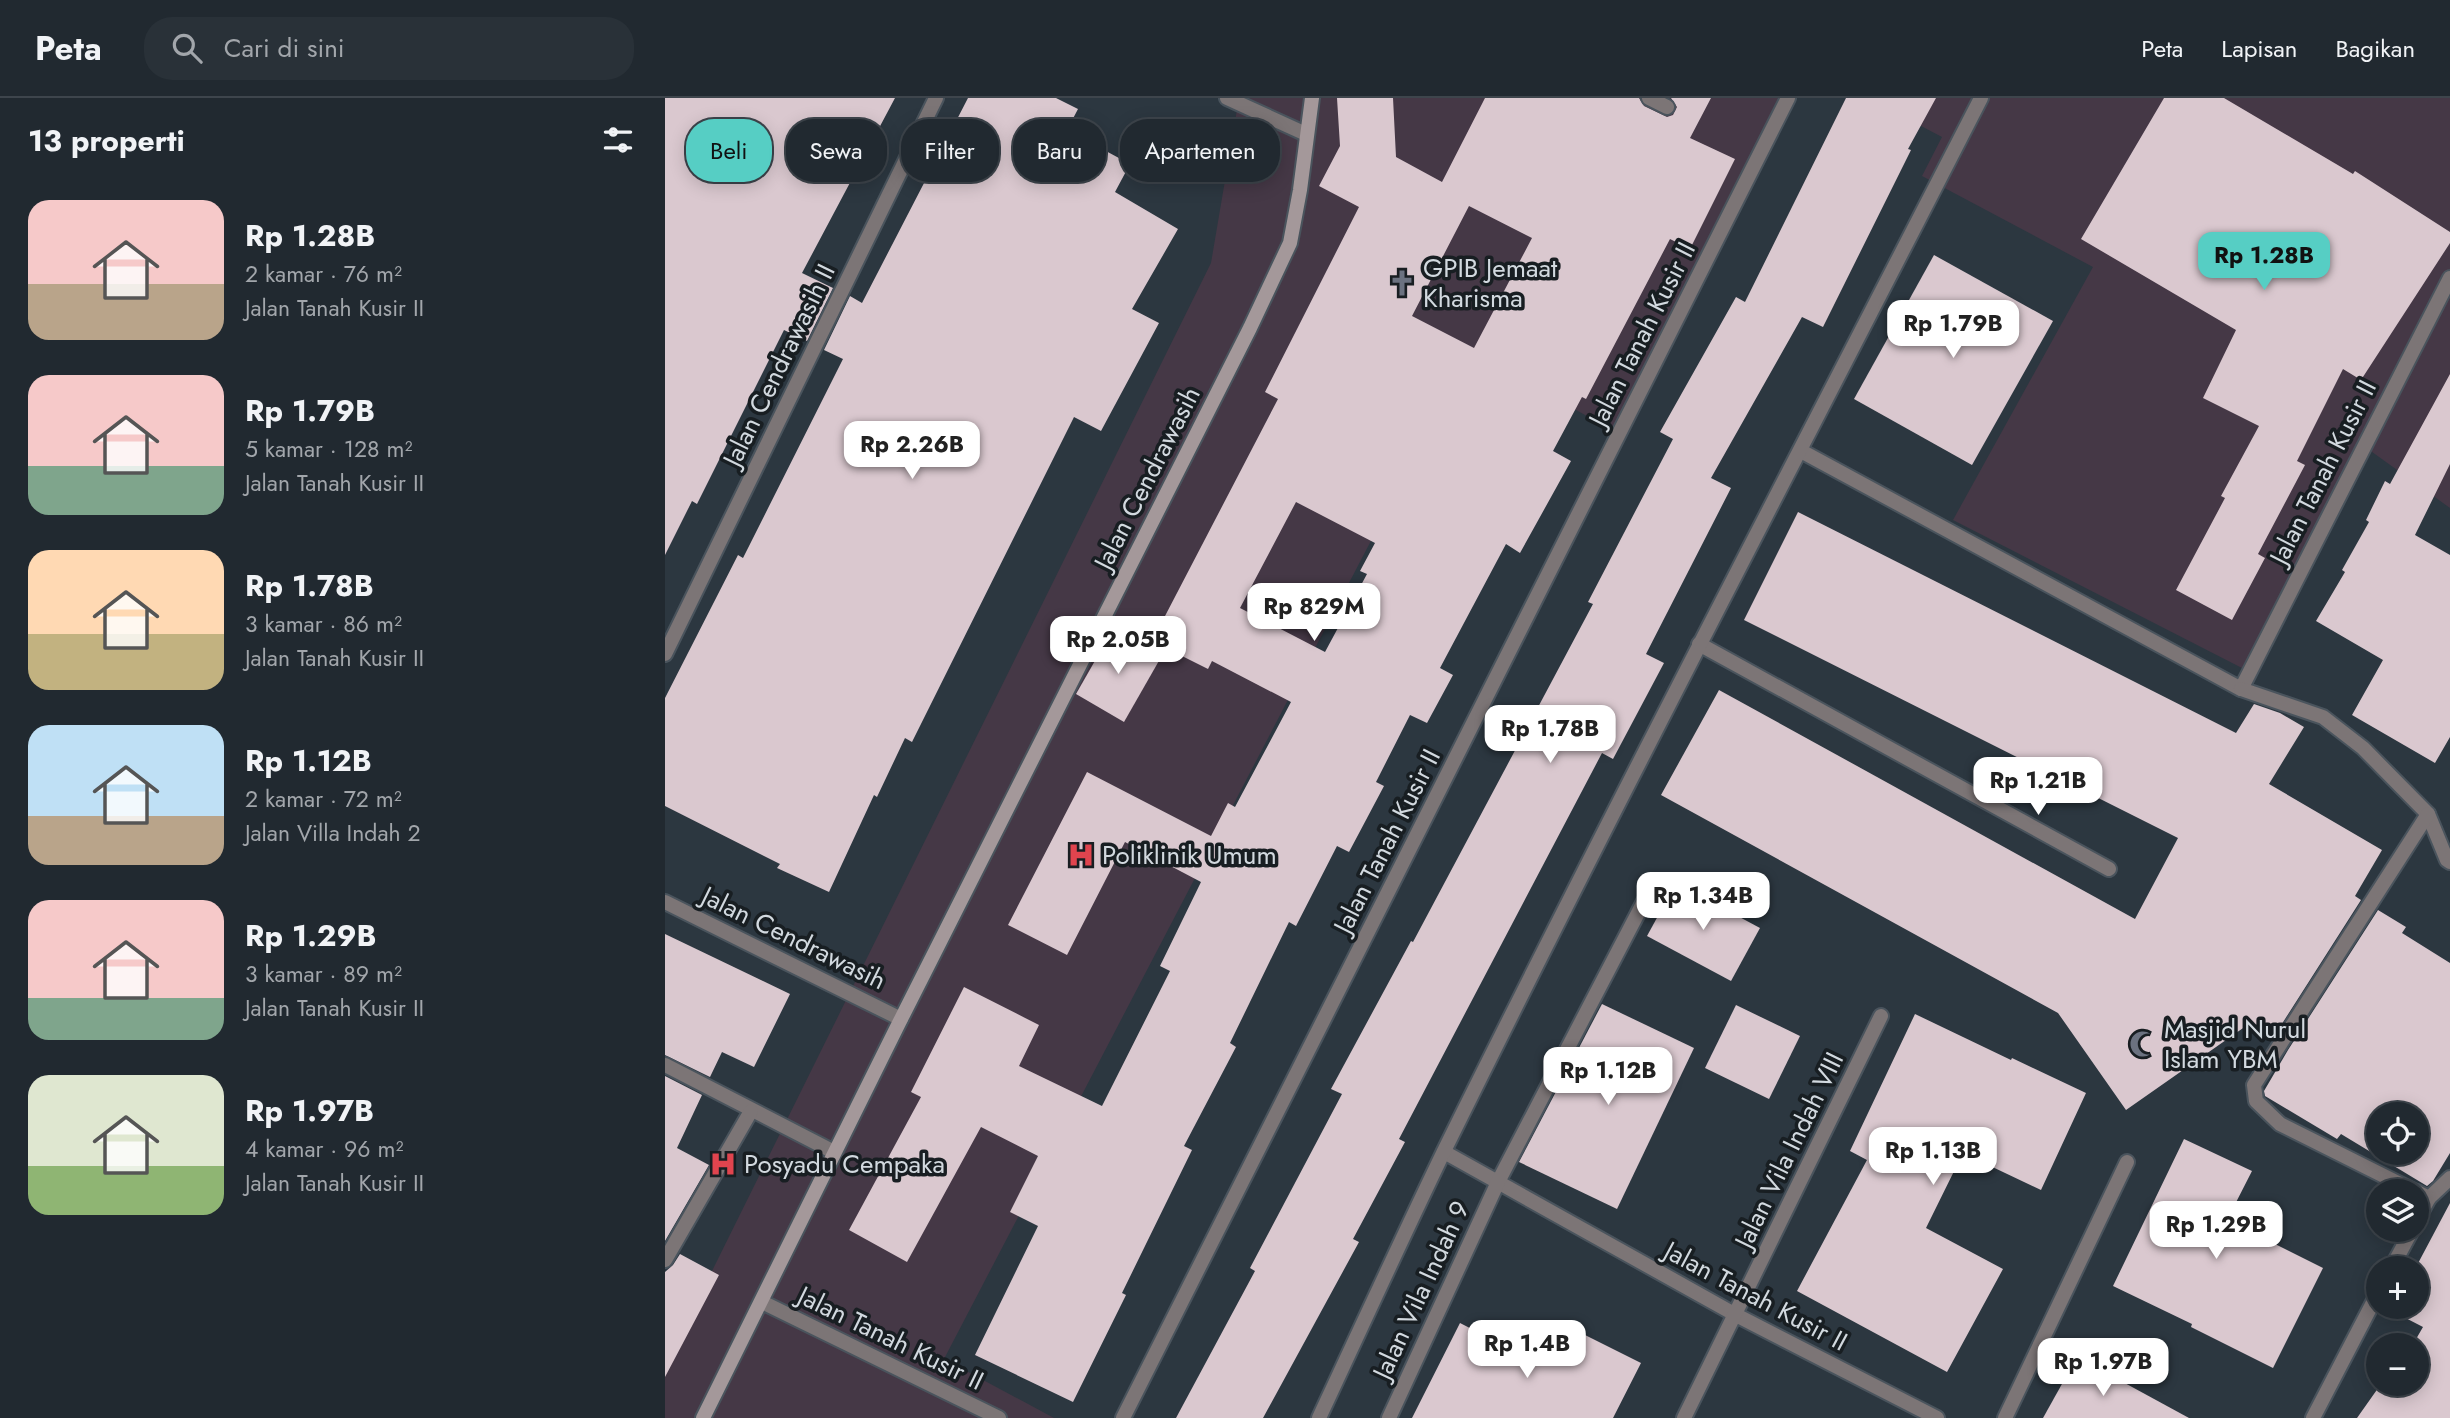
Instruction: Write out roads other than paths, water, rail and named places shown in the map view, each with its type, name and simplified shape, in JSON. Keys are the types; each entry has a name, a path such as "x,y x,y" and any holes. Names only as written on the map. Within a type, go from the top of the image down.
{"main road":[{"name":"Jalan Cendrawasih","path":"703,1418 834,1152 1244,340 1290,243 1312,98"}],"street":[{"name":"Jalan Cendrawasih II","path":"665,654 936,98"},
{"path":"1227,98 1307,134"},
{"path":"1649,98 1667,107"},
{"name":"Jalan Tanah Kusir II","path":"1123,1418 1788,98"},
{"path":"1319,1418 1444,1152 1699,645 1981,98"},
{"name":"Jalan Tanah Kusir II","path":"2241,689 2450,278"},
{"path":"1801,451 2241,689 2323,716 2363,748 2428,814 2450,862"},
{"path":"1699,645 2109,869"},
{"path":"2390,1179 2280,1124 2256,1101 2254,1085 2428,814"},
{"name":"Jalan Vila Indah 9","path":"1389,1418 1497,1182 1651,888"},
{"name":"Jalan Cendrawasih","path":"665,902 901,1019"},
{"name":"Jalan Vila Indah VIII","path":"1684,1418 1881,1016"},
{"path":"665,1065 834,1152"},
{"path":"665,1260 751,1111"},
{"name":"Jalan Tanah Kusir II","path":"1444,1152 1736,1315 1937,1418"},
{"path":"2005,1418 2127,1162"},
{"path":"2429,1189 2450,1178"},
{"name":"Jalan Tanah Kusir II","path":"762,1302 999,1418"},
{"path":"2313,1418 2366,1316"}],"place":[{"name":"GPIB Jemaat Kharisma","path":"1402,283"},
{"name":"Poliklinik Umum","path":"1081,855"},
{"name":"Masjid Nurul Islam YBM","path":"2143,1044"},
{"name":"Posyadu Cempaka","path":"723,1164"}]}
